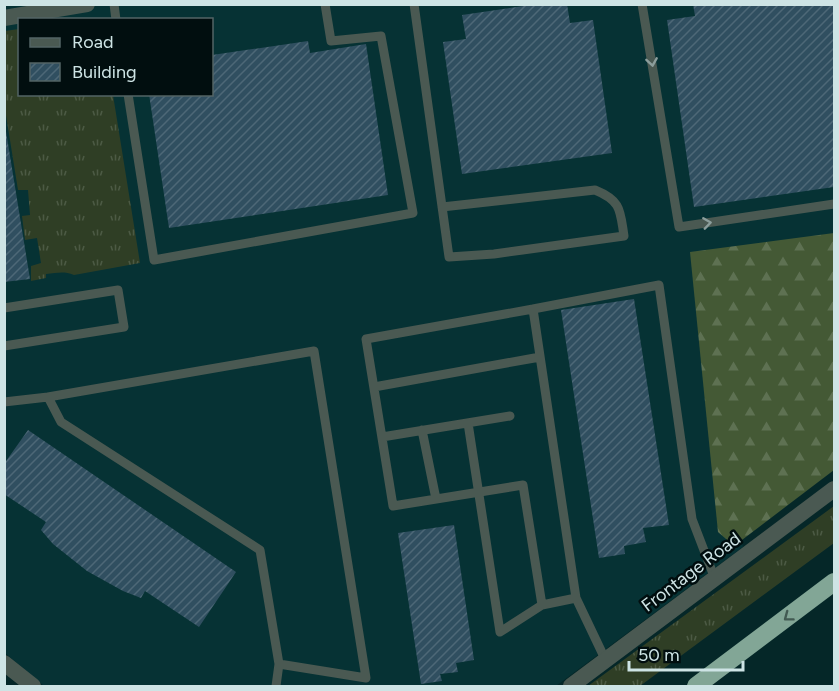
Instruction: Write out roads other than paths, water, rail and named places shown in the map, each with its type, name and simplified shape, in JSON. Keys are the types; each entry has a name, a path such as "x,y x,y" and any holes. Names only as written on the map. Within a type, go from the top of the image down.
{"highway":[{"path":"696,687 834,582"}],"street":[{"path":"4,18 87,4"},
{"name":"Frontage Road","path":"571,687 834,489"},
{"path":"4,663 33,687"}],"lane":[{"path":"128,96 154,260 413,213 381,36 331,41 325,4"},
{"path":"414,4 442,207 449,257 494,254 624,236 620,210 611,196 595,190 442,207"},
{"path":"642,4 679,227 834,204"},
{"path":"542,605 523,485 393,506 366,339 658,285 692,519 715,579"},
{"path":"4,308 118,290 124,327 4,346"},
{"path":"533,309 576,598 606,661"},
{"path":"4,402 48,397 314,351 366,678 279,664"},
{"path":"374,387 540,357"},
{"path":"48,397 61,422 260,550 279,664 276,687"},
{"path":"382,437 510,416"},
{"path":"468,423 500,632 542,605 576,598"},
{"path":"422,430 436,499"}]}
